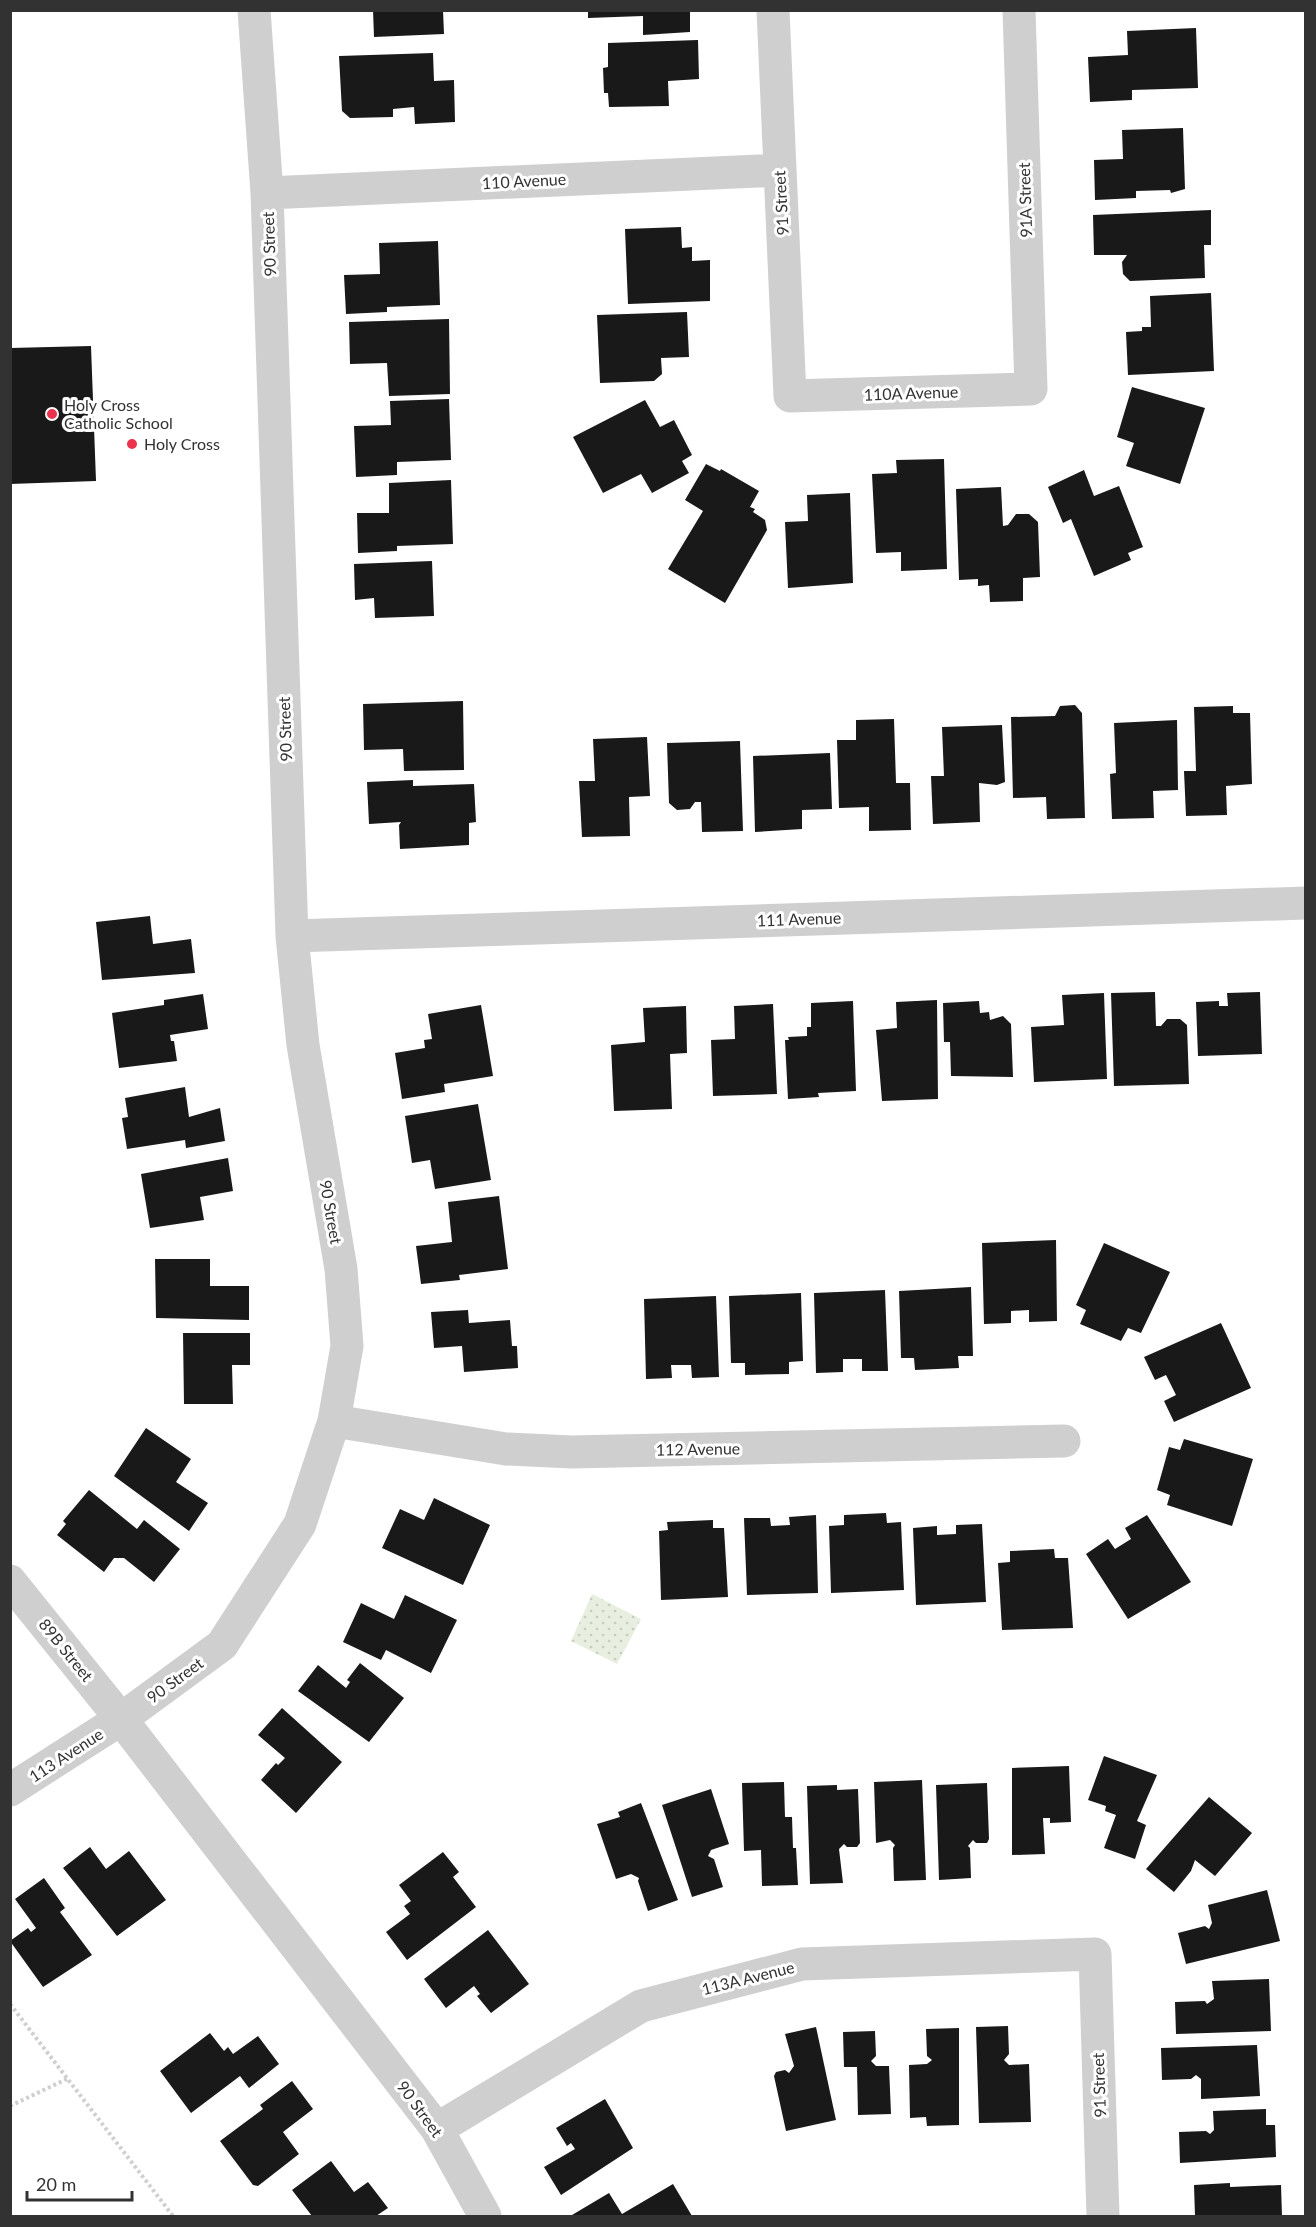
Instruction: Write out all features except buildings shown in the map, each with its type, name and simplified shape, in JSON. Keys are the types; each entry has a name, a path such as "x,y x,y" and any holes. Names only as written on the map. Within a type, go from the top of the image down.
{"street":[{"name":"90 Street","path":"254,10 267,193 292,936 303,1045 341,1269 347,1346 334,1421 300,1524 222,1645 121,1719 437,2129 485,2217"},
{"name":"91 Street","path":"772,10 790,396"},
{"name":"91A Street","path":"1019,10 1031,389"},
{"name":"110 Avenue","path":"267,193 780,170"},
{"name":"110A Avenue","path":"790,396 1031,389"},
{"name":"111 Avenue","path":"292,936 1305,903"},
{"name":"112 Avenue","path":"334,1421 506,1449 572,1452 1064,1441"},
{"name":"89B Street","path":"10,1581 121,1719"},
{"name":"113 Avenue","path":"10,1790 121,1719"},
{"name":"91 Street","path":"1095,1954 1103,2217"},
{"name":"113A Avenue","path":"437,2129 641,2006 802,1964 1095,1954"}],"path":[{"path":"10,2004 69,2078 173,2217"},
{"path":"10,2106 69,2078"}],"green space":[{"path":"592,1594 641,1619 617,1664 571,1641"}],"place":[{"name":"Holy Cross Catholic School","path":"52,414"},
{"name":"Holy Cross","path":"132,444"}]}
